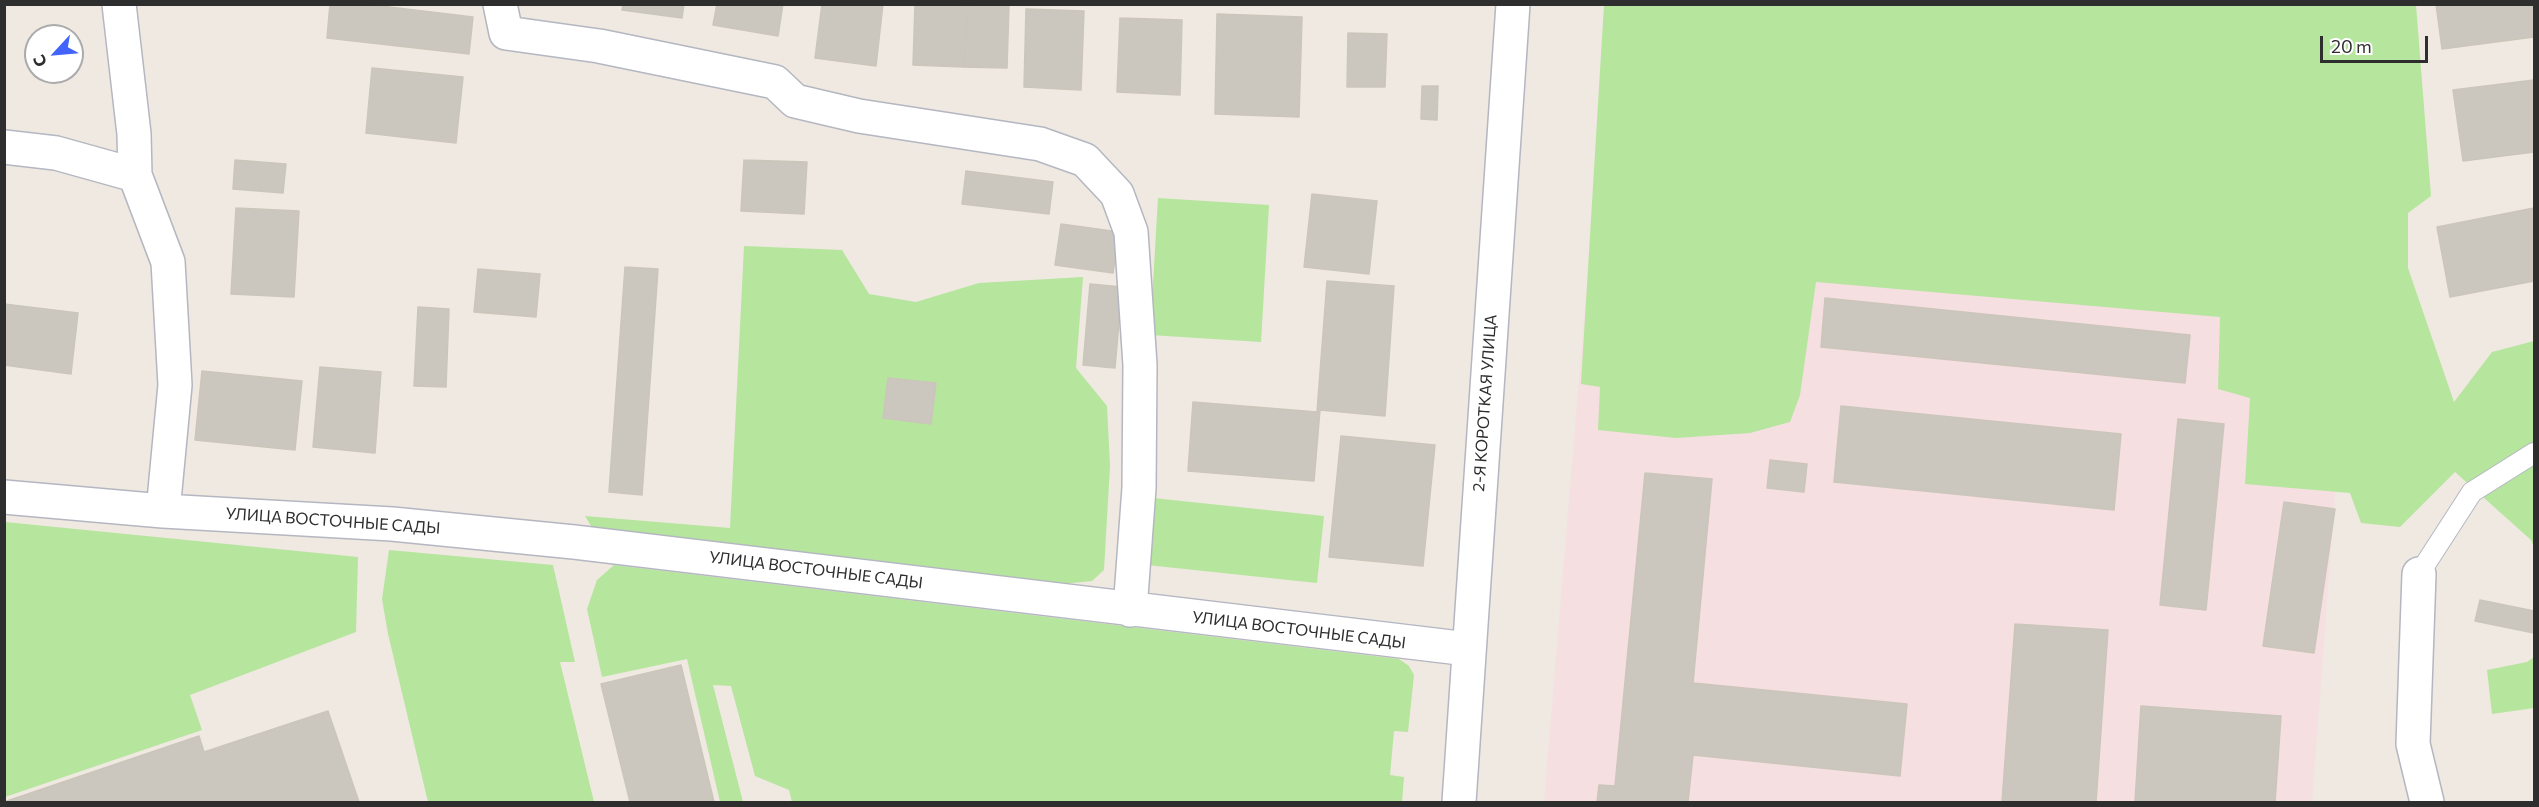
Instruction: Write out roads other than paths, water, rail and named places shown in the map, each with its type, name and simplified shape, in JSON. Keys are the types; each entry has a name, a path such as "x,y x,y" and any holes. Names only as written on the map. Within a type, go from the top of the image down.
{"street":[{"path":"119,4 134,134 135,175 168,262 175,385 163,510"},
{"path":"500,4 506,33 599,46 776,82 795,101 859,116 1040,144 1084,160 1117,194 1131,232 1140,365 1139,488 1130,610"},
{"name":"2-Я КОРОТКАЯ УЛИЦА","path":"1459,802 1513,4"},
{"path":"4,147 56,153 135,175"},
{"name":"УЛИЦА ВОСТОЧНЫЕ САДЫ","path":"4,497 163,510 392,524 574,542 1468,649"},
{"path":"2419,574 2413,744 2427,802"}],"lane":[{"path":"2419,574 2472,492 2535,453"}]}
